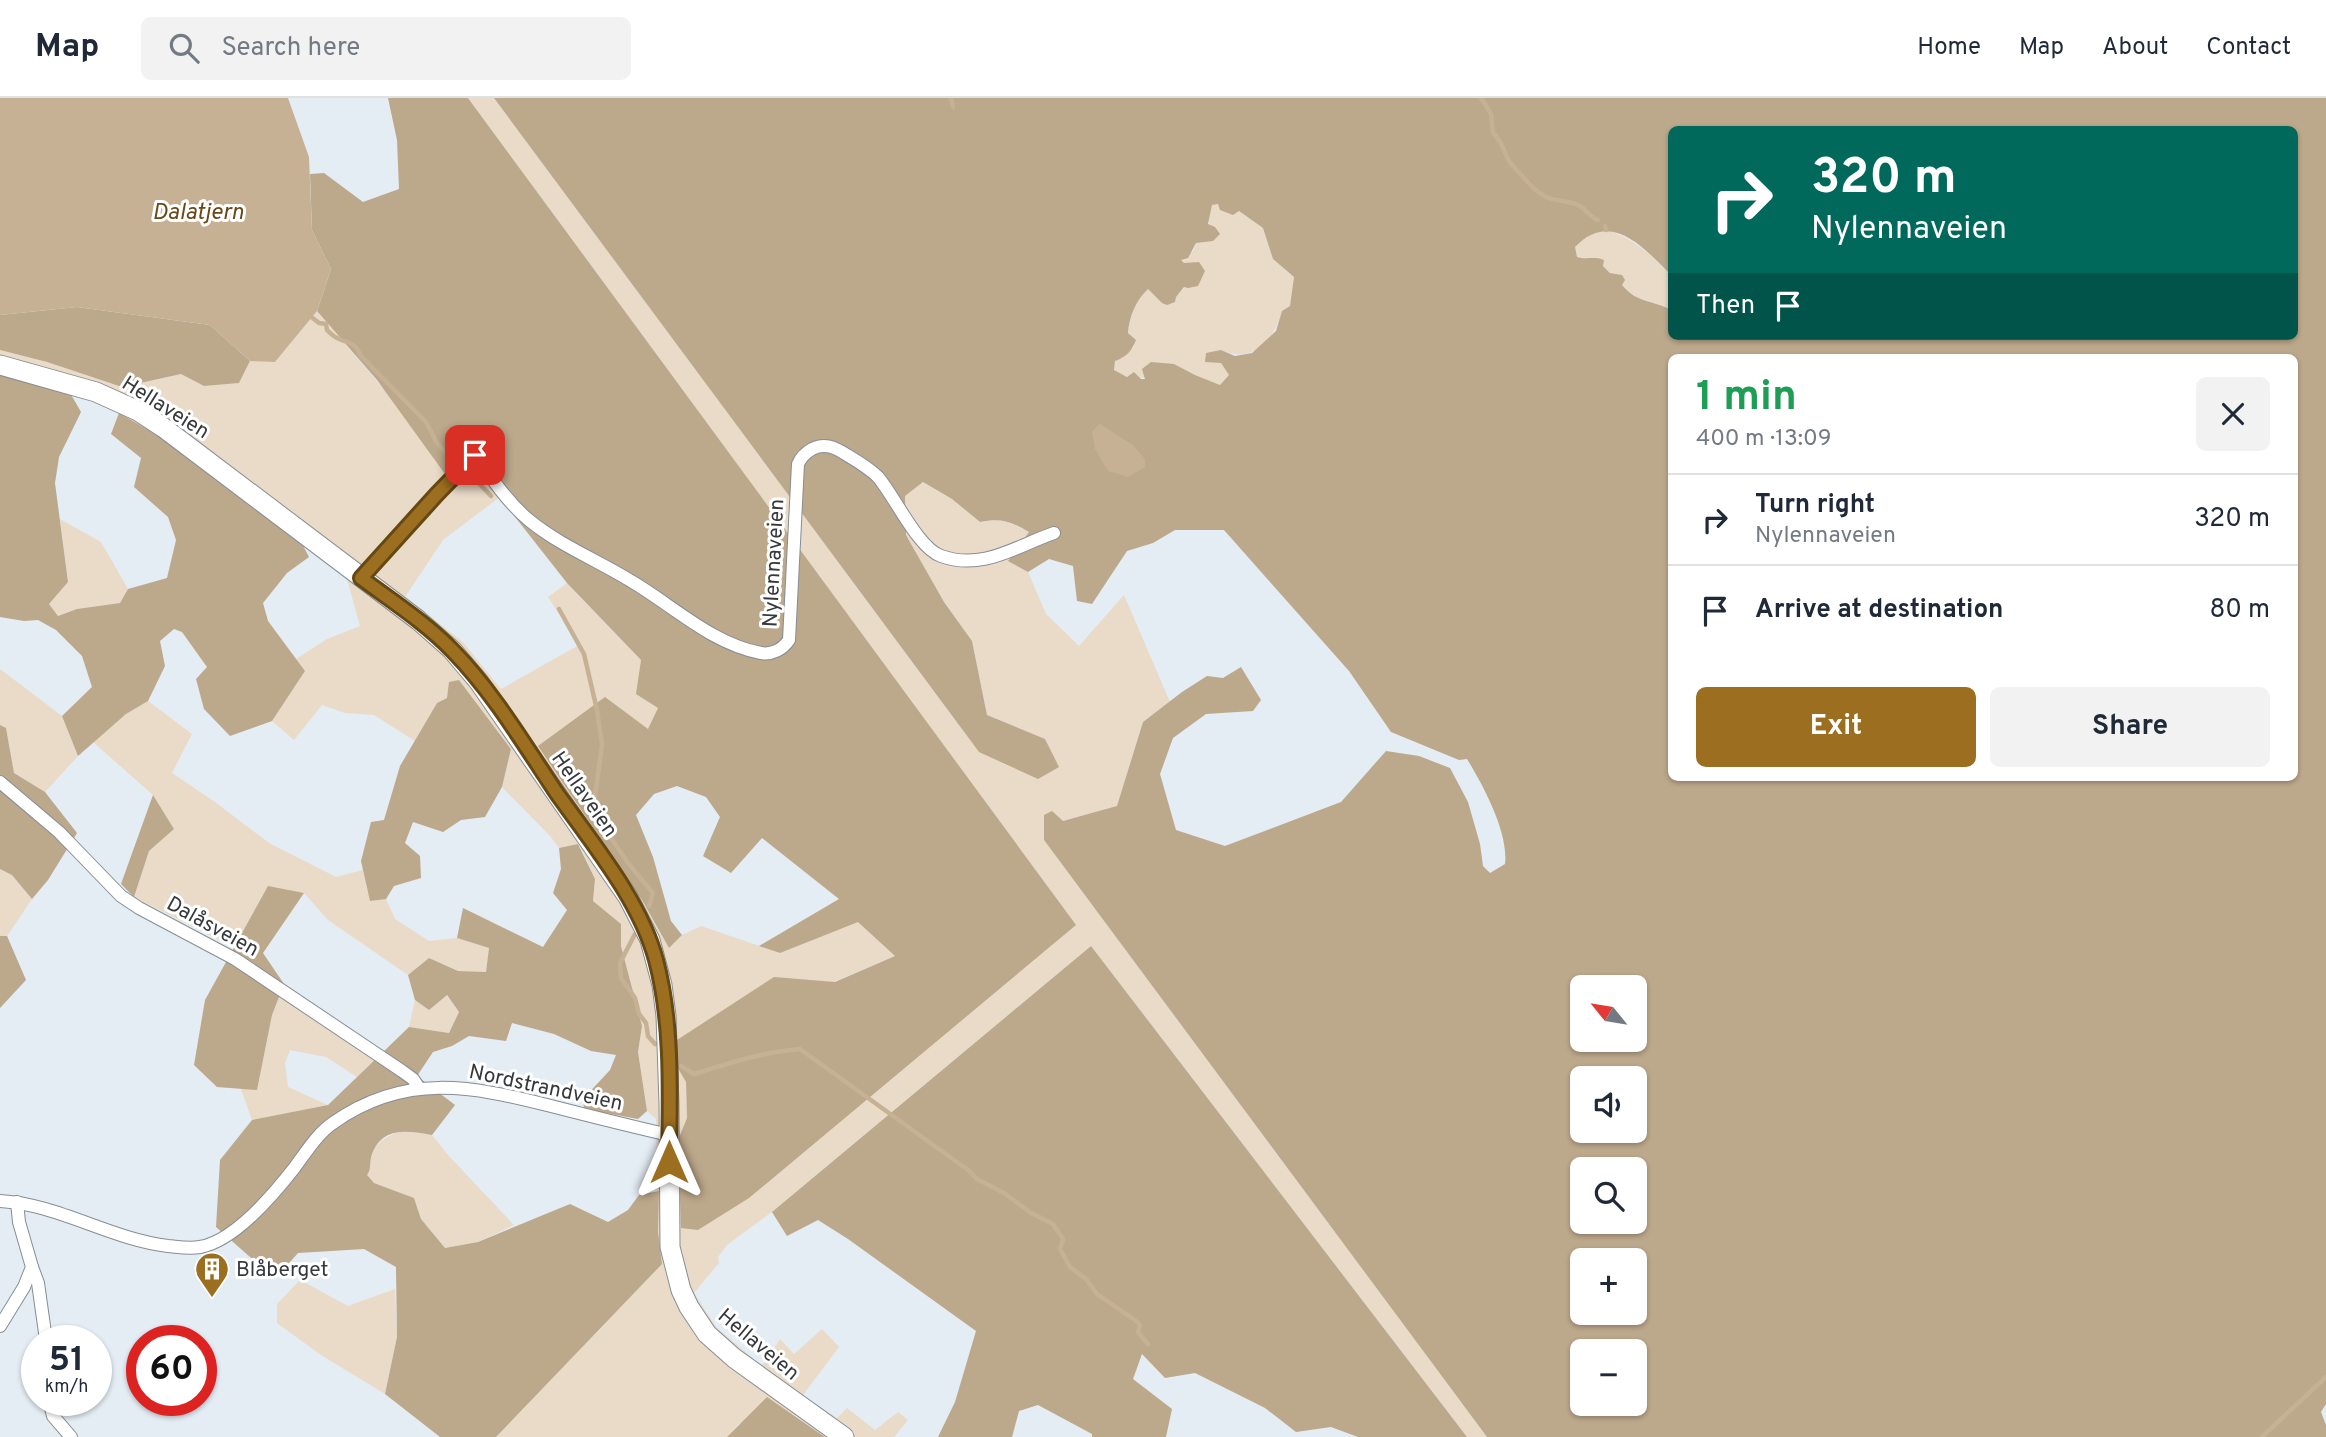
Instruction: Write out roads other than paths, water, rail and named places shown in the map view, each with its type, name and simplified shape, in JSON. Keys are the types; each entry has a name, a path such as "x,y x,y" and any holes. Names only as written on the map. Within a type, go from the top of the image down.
{"main road":[{"name":"Hellaveien","path":"0,365 96,392 138,411 434,634 466,666 589,839 639,917 650,940 662,985 667,1043 670,1247 688,1307 707,1334 734,1358 845,1437"}],"street":[{"name":"Nylennaveien","path":"361,578 475,455 512,505 551,536 631,580 701,627 764,654 779,650 789,640 799,464 801,458 817,447 833,447 873,473 925,545 941,556 969,562 986,560 1054,533"},
{"name":"Dalåsveien","path":"0,782 59,832 121,896 259,974 402,1071 413,1079 419,1088"},
{"name":"Nordstrandveien","path":"0,1201 17,1202 156,1244 202,1247 231,1234 285,1180 333,1122 377,1099 419,1088 462,1087 492,1091 669,1135"},
{"path":"17,1202 19,1222 38,1283 44,1325"},
{"path":"0,1326 33,1267"},
{"path":"53,1416 71,1437"}],"water":[{"name":"Dalatjern","path":"0,98 288,98 309,157 312,230 331,269 317,311 275,362 250,361 210,325 77,307 0,315"},
{"path":"1100,424 1133,445 1145,459 1145,467 1128,477 1108,471 1095,449 1092,431"}],"waterway":[{"path":"951,98 953,107"},
{"path":"1481,98 1491,114 1493,133 1510,162 1530,184 1549,198 1579,205 1598,220"},
{"path":"1605,226 1606,230"},
{"path":"310,316 319,323 326,324 327,330 334,336 354,345 361,356 426,422 437,443 450,458 460,464"},
{"path":"470,474 491,496"},
{"path":"559,609 584,654 597,710 602,744 595,797 605,829 653,893 649,906"},
{"path":"635,934 620,963 621,978 635,998 639,1014 646,1023 648,1036 655,1044"},
{"path":"681,1066 694,1074 760,1055 800,1049 977,1179 1053,1224 1063,1239 1060,1249 1070,1267 1086,1279 1097,1294 1136,1321 1140,1325 1138,1332 1148,1344"},
{"path":"2262,1437 2326,1377"}],"place":[{"name":"Blåberget","path":"212,1299"}]}
